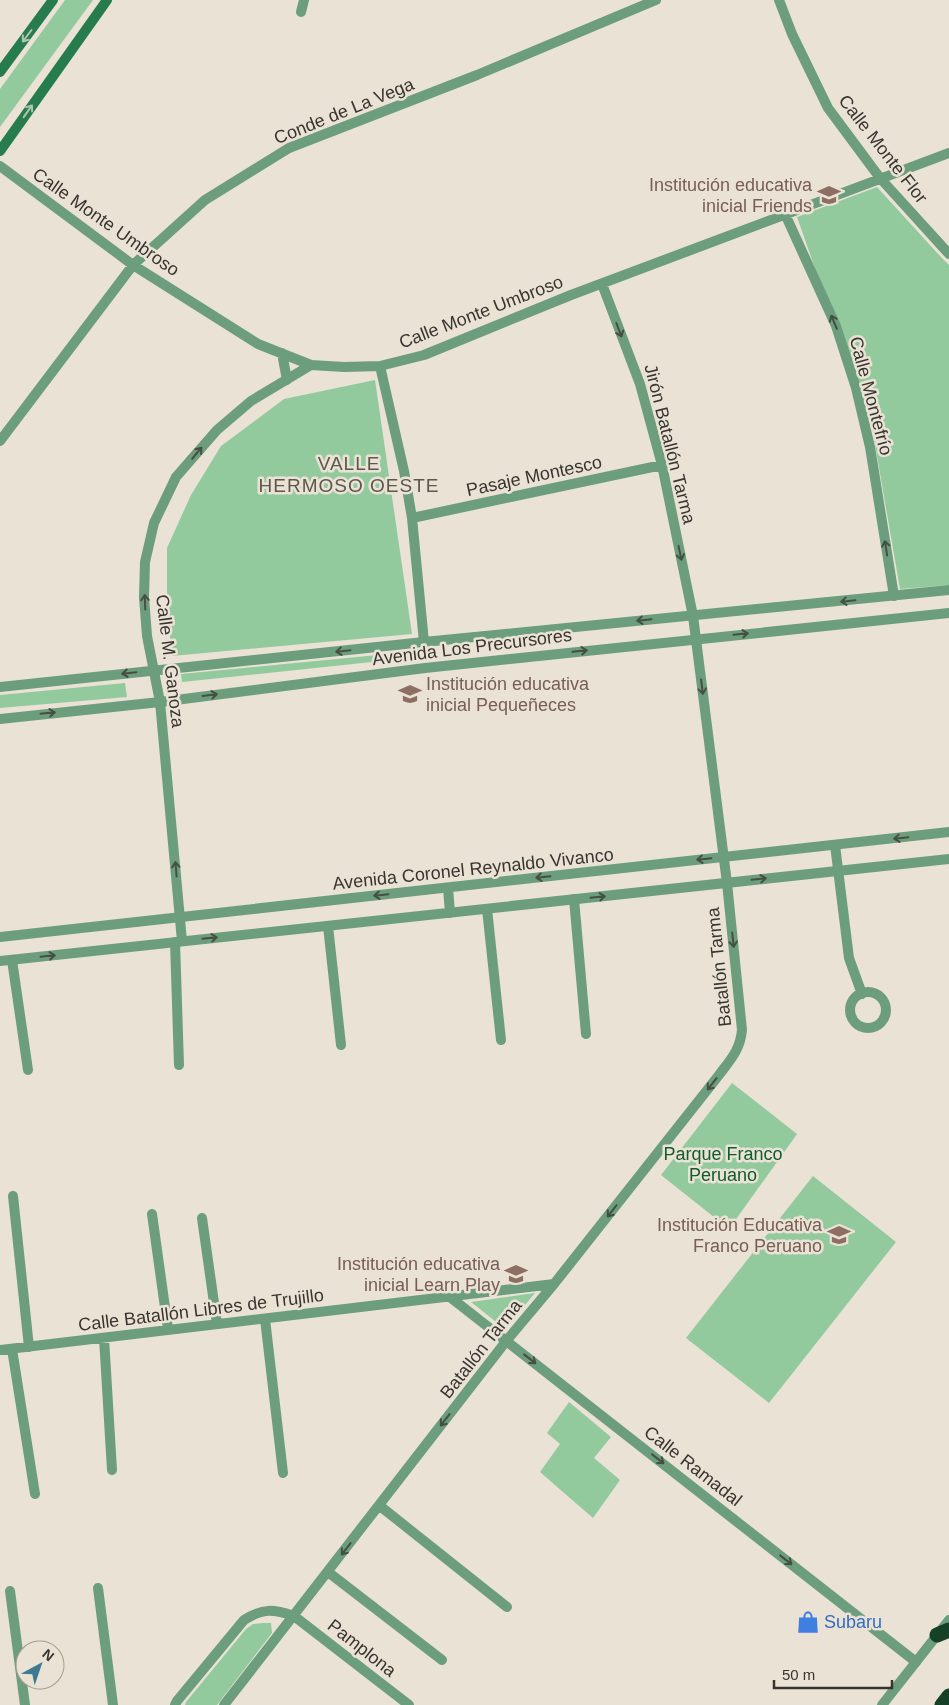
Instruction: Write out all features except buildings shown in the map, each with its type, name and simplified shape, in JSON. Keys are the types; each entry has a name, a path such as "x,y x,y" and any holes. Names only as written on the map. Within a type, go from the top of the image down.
{"highway":[{"path":"942,1705 949,1696"}],"main road":[{"path":"0,72 53,0"},
{"path":"0,151 107,0"}],"street":[{"path":"301,12 304,0"},
{"name":"Conde de La Vega","path":"0,441 133,265 205,200 289,148 477,75 656,0"},
{"name":"Calle Monte Flor","path":"779,0 792,34 828,108 880,178 949,254"},
{"name":"Calle Monte Umbroso","path":"0,166 133,265 258,344 311,365 344,367 380,366 424,355 602,284 949,153"},
{"name":"Calle Montefrío","path":"785,214 836,326 856,388 870,447 894,596"},
{"name":"Jirón Batallón Tarma","path":"602,284 640,384 662,465 693,616"},
{"path":"282,353 286,380"},
{"name":"Calle M. Ganoza","path":"179,1065 178,942 180,917 160,702 146,636 144,597 146,562 154,523 176,477 216,430 251,401 311,365"},
{"path":"380,366 404,471 412,518 424,642"},
{"name":"Pasaje Montesco","path":"412,518 662,465"},
{"name":"Avenida Los Precursores","path":"0,687 424,642 949,590"},
{"name":"Avenida Los Precursores","path":"0,719 160,702 425,668 949,613"},
{"path":"693,616 724,857"},
{"name":"Avenida Coronel Reynaldo Vivanco","path":"0,937 949,832"},
{"path":"836,845 849,958 862,994"},
{"name":"Batallón Tarma","path":"224,1705 507,1340 554,1284 732,1058 740,1044 742,1030 724,857"},
{"path":"0,961 949,859"},
{"path":"448,888 450,913"},
{"path":"574,899 586,1034"},
{"path":"487,909 501,1040"},
{"path":"328,926 341,1045"},
{"path":"12,960 28,1070"},
{"path":"13,1196 30,1347"},
{"path":"152,1214 168,1329"},
{"path":"202,1218 218,1324"},
{"name":"Calle Batallón Libres de Trujillo","path":"0,1350 554,1284"},
{"name":"Calle Ramadal","path":"450,1297 916,1662"},
{"path":"265,1319 283,1472"},
{"path":"104,1338 112,1470"},
{"path":"12,1349 35,1494"},
{"path":"380,1506 507,1607"},
{"path":"328,1572 442,1660"},
{"path":"98,1588 113,1705"},
{"path":"10,1590 24,1705"},
{"path":"176,1705 177,1700 244,1620 255,1613 268,1610 294,1616"},
{"name":"Pamplona","path":"294,1616 409,1705"},
{"path":"882,1705 943,1632 949,1620"}],"green space":[{"path":"65,0 93,0 0,127 0,89"},
{"path":"877,187 949,265 949,585 900,589 873,433 797,217"},
{"path":"375,380 412,634 172,656 167,608 167,548 191,495 221,446 284,399"},
{"path":"419,651 419,657 182,682 181,674"},
{"path":"125,683 127,697 0,708 0,695"},
{"name":"Parque Franco Peruano","path":"732,1083 797,1134 729,1229 661,1175"},
{"path":"813,1176 896,1242 769,1403 686,1338"},
{"path":"535,1293 505,1329 471,1302"},
{"path":"569,1402 611,1437 594,1458 620,1480 593,1518 540,1472 560,1444 547,1433"},
{"path":"271,1623 272,1633 217,1705 185,1705 246,1629 253,1624"}],"place":[{"name":"Institución educativa inicial Friends","path":"829,195"},
{"name":"Institución educativa inicial Pequeñeces","path":"410,694"},
{"name":"Institución Educativa Franco Peruano","path":"839,1235"},
{"name":"Institución educativa inicial Learn Play","path":"516,1274"},
{"name":"Subaru","path":"808,1622"}],"district":[{"name":"VALLE HERMOSO OESTE","path":"349,474"}]}
